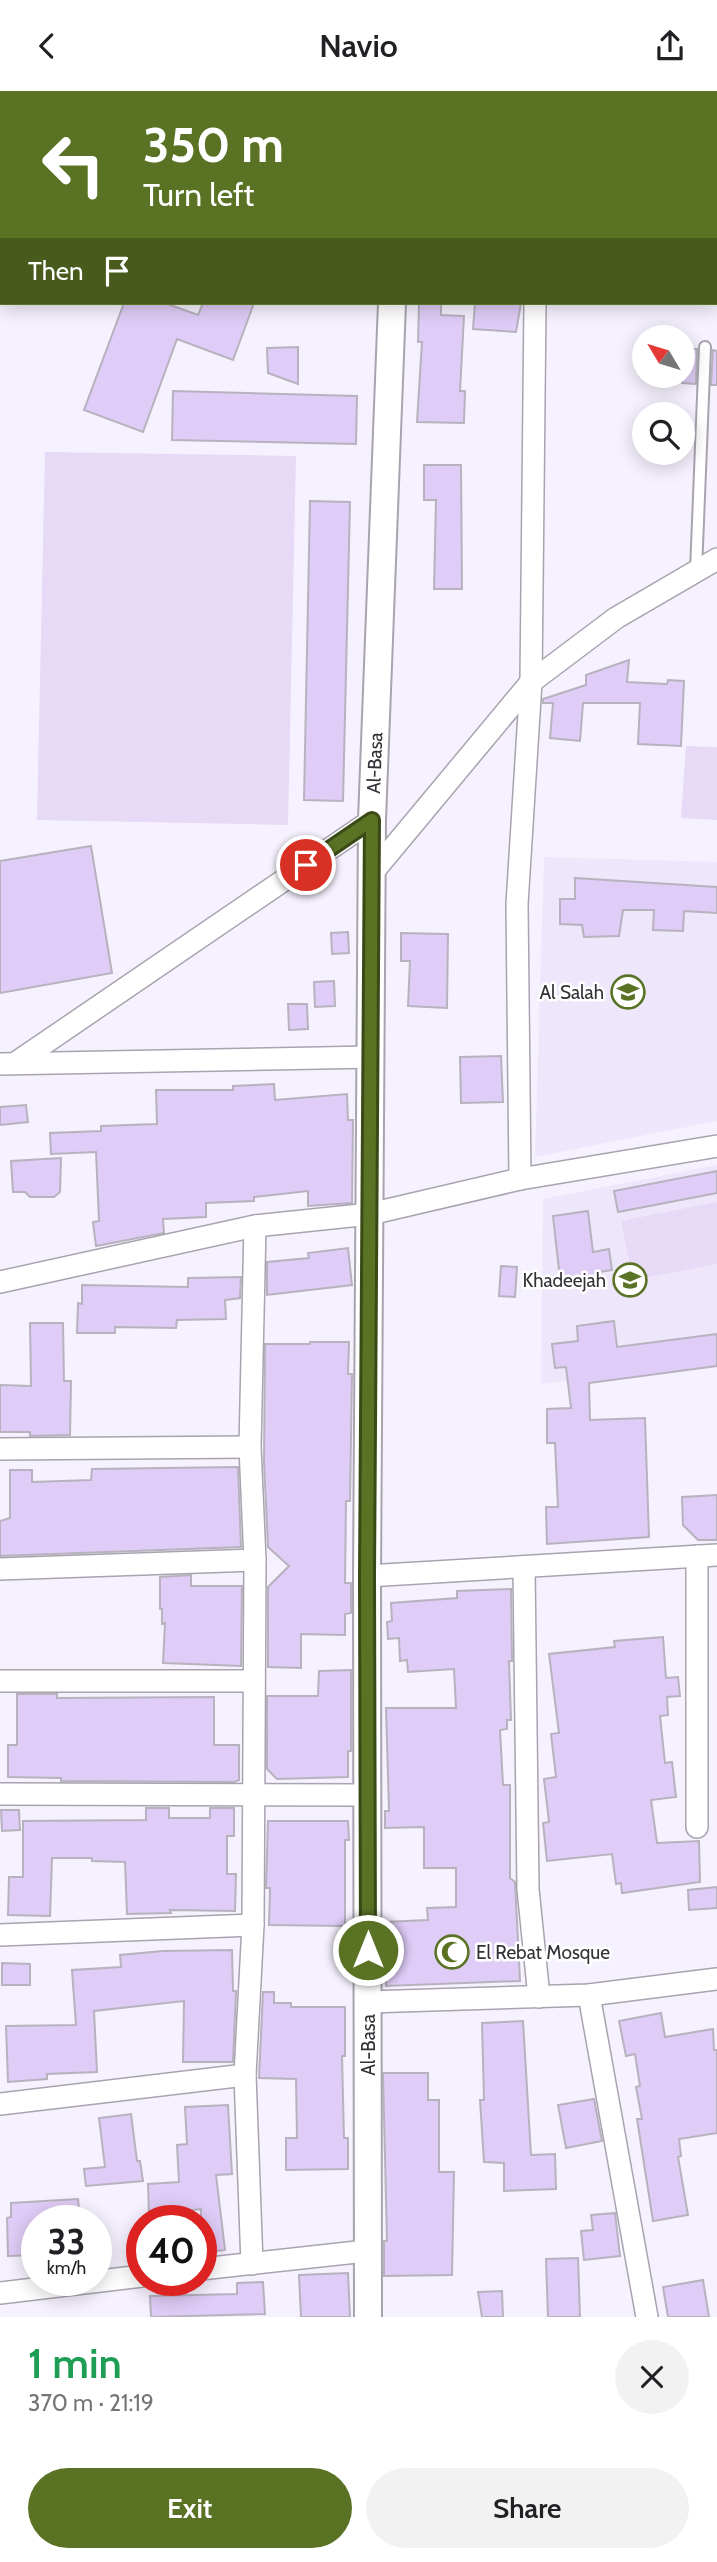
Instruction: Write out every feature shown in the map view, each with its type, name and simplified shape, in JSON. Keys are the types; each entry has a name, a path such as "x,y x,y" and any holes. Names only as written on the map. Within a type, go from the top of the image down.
{"street":[{"name":"Al-Basa","path":"368,2317 366,1795 372,820 392,305"},
{"path":"520,1179 517,904 531,682 535,305"},
{"path":"373,872 531,682 615,618 717,559"},
{"path":"9,1063 372,820"},
{"path":"9,1063 372,1057"},
{"path":"0,1282 255,1226 370,1214 520,1179 717,1146"},
{"path":"252,2264 245,2075 253,1925 252,1681 255,1560 250,1447 255,1226"},
{"path":"0,1449 250,1447"},
{"path":"367,1576 707,1556 697,1827"},
{"path":"0,1569 255,1560"},
{"path":"524,1568 528,1889 539,1997"},
{"path":"0,1681 252,1681"},
{"path":"0,1794 366,1795"},
{"path":"0,1935 253,1925"},
{"path":"368,2002 589,1995 717,1979"},
{"path":"589,1995 647,2317"},
{"path":"0,2104 245,2075"},
{"path":"217,2267 366,2251"},
{"path":"0,2293 126,2278"}],"lane":[{"path":"696,571 705,347"}],"shaded area":[{"path":"45,452 296,456 288,825 37,820"},
{"path":"686,746 717,747 717,820 681,818"},
{"name":"Al Salah","path":"544,857 717,862 717,1121 535,1157"},
{"name":"Khadeejah","path":"717,1165 717,1362 541,1384 543,1199"},
{"path":"717,1202 717,1264 633,1280 621,1221"}],"building":[{"path":"123,305 170,305 198,315 202,305 253,305 233,360 177,339 143,432 84,410"},
{"path":"419,305 441,305 441,315 464,316 460,391 465,391 464,423 417,422 422,342 418,342"},
{"path":"475,305 521,305 516,332 473,329"},
{"path":"298,347 298,384 268,373 267,348"},
{"path":"695,349 697,349 695,384"},
{"path":"713,350 717,351 717,385 711,385"},
{"path":"173,391 357,396 356,444 172,440"},
{"path":"424,465 461,465 462,589 434,589 436,500 424,500"},
{"path":"310,501 350,502 343,801 304,800"},
{"path":"629,660 627,682 667,684 668,680 684,681 681,746 638,744 640,703 583,703 580,741 550,738 553,703 543,703 543,699 586,685 586,675"},
{"path":"91,846 112,973 0,993 0,861"},
{"path":"575,878 717,887 717,913 684,911 683,931 653,930 654,910 623,910 619,936 584,937 582,925 560,924 560,899 575,899"},
{"path":"348,932 349,953 332,954 331,933"},
{"path":"401,933 448,934 447,1008 408,1006 410,961 401,961"},
{"path":"334,981 335,1006 315,1007 314,982"},
{"path":"288,1004 307,1004 308,1029 289,1030"},
{"path":"501,1056 503,1102 461,1103 460,1057"},
{"path":"274,1084 275,1100 347,1094 348,1120 353,1120 352,1203 308,1206 308,1191 254,1197 254,1201 206,1203 206,1217 163,1219 164,1233 96,1246 93,1222 99,1221 96,1152 51,1154 50,1133 101,1131 101,1126 157,1124 156,1090 233,1090 233,1086"},
{"path":"26,1105 28,1122 0,1125 0,1107"},
{"path":"61,1158 60,1192 54,1197 30,1197 25,1192 13,1192 11,1161"},
{"path":"717,1171 717,1193 618,1212 614,1191"},
{"path":"588,1211 593,1252 609,1249 612,1270 600,1272 595,1282 561,1288 553,1216"},
{"path":"348,1248 352,1285 267,1295 267,1262 309,1258 308,1253"},
{"path":"501,1266 517,1267 515,1297 499,1296"},
{"path":"241,1277 240,1298 225,1300 226,1319 177,1320 176,1328 115,1327 115,1333 77,1333 78,1303 82,1304 82,1285 188,1287 188,1278"},
{"path":"614,1321 617,1347 717,1334 717,1366 589,1383 590,1420 645,1418 649,1537 547,1544 546,1507 558,1507 555,1443 547,1443 547,1409 571,1408 566,1367 555,1368 552,1344 578,1341 577,1326"},
{"path":"30,1323 63,1323 64,1381 71,1381 70,1435 30,1436 30,1432 0,1432 0,1385 31,1386"},
{"path":"349,1342 348,1374 352,1374 350,1501 346,1501 345,1583 351,1583 351,1613 345,1614 345,1635 301,1634 301,1668 268,1667 268,1587 289,1566 268,1547 264,1462 265,1344"},
{"path":"238,1467 241,1547 0,1556 0,1521 10,1518 10,1470 32,1470 32,1482 91,1480 92,1469"},
{"path":"717,1495 717,1540 698,1540 683,1525 682,1497"},
{"path":"191,1575 191,1586 242,1586 241,1666 163,1663 165,1623 162,1624 160,1609 160,1577"},
{"path":"511,1589 511,1720 507,1720 507,1729 500,1730 503,1785 510,1785 510,1878 515,1882 520,1981 386,1986 384,1922 428,1920 427,1908 456,1907 456,1868 424,1868 424,1827 385,1828 385,1811 389,1811 386,1708 456,1708 454,1669 408,1672 407,1660 400,1661 399,1638 388,1639 387,1622 392,1621 391,1603 457,1598 457,1591"},
{"path":"663,1637 666,1678 678,1677 680,1696 667,1697 668,1715 660,1716 665,1763 672,1762 676,1797 651,1800 657,1843 699,1841 700,1882 622,1893 621,1883 616,1884 612,1854 547,1861 543,1823 549,1822 544,1779 556,1777 551,1734 559,1733 549,1654 615,1647 614,1641"},
{"path":"351,1670 351,1751 348,1751 348,1777 277,1779 267,1769 267,1696 318,1696 319,1671"},
{"path":"17,1694 57,1694 57,1698 214,1697 214,1745 239,1745 239,1780 61,1781 61,1778 8,1777 8,1745 17,1745"},
{"path":"146,1808 169,1808 169,1818 210,1818 210,1808 234,1808 234,1836 227,1836 227,1874 236,1874 235,1911 170,1910 171,1913 127,1914 125,1862 92,1861 92,1858 52,1858 50,1916 8,1915 9,1877 23,1877 23,1821 146,1820"},
{"path":"1,1810 19,1810 20,1830 2,1831"},
{"path":"268,1821 348,1821 349,1840 345,1840 345,1926 269,1925 270,1888 266,1888"},
{"path":"717,1887 717,1908 689,1910 688,1890"},
{"path":"232,1950 233,1991 236,1991 233,2062 183,2062 184,2001 94,2011 97,2072 47,2074 47,2079 8,2082 6,2026 76,2025 72,1970 121,1967 120,1955"},
{"path":"2,1963 30,1964 30,1985 2,1985"},
{"path":"263,1992 274,1992 274,2003 291,2003 291,2007 345,2007 345,2056 342,2056 344,2138 348,2138 348,2169 286,2170 286,2138 297,2138 296,2079 259,2078"},
{"path":"661,2013 665,2037 713,2029 714,2050 717,2050 717,2133 679,2139 681,2156 678,2157 688,2215 653,2221 637,2119 642,2119 636,2087 640,2086 635,2054 626,2056 619,2021"},
{"path":"523,2021 531,2155 555,2154 556,2189 504,2191 504,2163 484,2162 480,2100 484,2100 482,2023"},
{"path":"383,2073 428,2073 428,2100 439,2100 439,2172 454,2172 452,2275 384,2276 384,2241 387,2241"},
{"path":"594,2099 602,2141 566,2148 558,2105"},
{"path":"228,2105 232,2174 216,2175 225,2250 217,2251 217,2205 149,2205 148,2184 179,2182 177,2145 187,2144 185,2107"},
{"path":"131,2114 137,2161 140,2161 143,2181 86,2186 84,2169 105,2167 99,2118"},
{"path":"78,2199 79,2205 21,2205 21,2256 8,2256 7,2218 11,2217 11,2203"},
{"path":"615,2213 620,2256 584,2260 581,2231 593,2230 591,2215"},
{"path":"578,2258 580,2317 548,2317 546,2259"},
{"path":"348,2273 350,2317 301,2317 299,2275"},
{"path":"703,2280 709,2317 668,2317 663,2287"},
{"path":"263,2282 265,2314 151,2317 150,2296 237,2294 237,2283"},
{"path":"502,2291 503,2317 482,2317 478,2292"}],"place":[{"name":"Al Salah","path":"628,992"},
{"name":"Khadeejah","path":"630,1280"},
{"name":"El Rebat Mosque","path":"452,1952"}],"route":[{"path":"306,865 372,820 366,1795 368,1950"}]}
